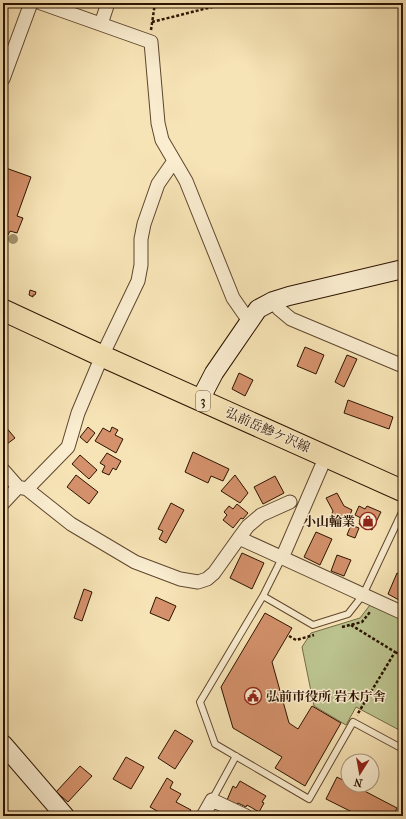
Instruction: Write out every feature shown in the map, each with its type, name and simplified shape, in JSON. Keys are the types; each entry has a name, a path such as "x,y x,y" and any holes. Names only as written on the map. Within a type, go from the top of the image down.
{"main road":[{"name":"弘前岳鰺ケ沢線","path":"3,310 403,491"}],"street":[{"path":"3,79 31,3"},
{"path":"41,3 150,42 158,123 162,140 186,181 233,298 249,321"},
{"path":"101,24 108,3"},
{"path":"3,503 23,488 68,447 78,413 102,356 138,281 141,265 141,239 144,224 158,184 174,162"},
{"path":"200,400 214,373 258,309 273,301 289,296 403,268"},
{"path":"273,301 279,309 291,319 403,366"},
{"path":"282,558 326,456"},
{"path":"3,470 23,488 71,524 136,562 188,581 198,582 207,579 214,573 248,526 261,515 290,502"},
{"path":"238,538 403,613"},
{"path":"3,744 65,816"},
{"path":"202,816 212,800 246,816"}],"lane":[{"path":"263,596 313,625 348,614 363,595 403,510"},
{"path":"282,558 263,596 200,702 214,744 309,799 353,722 403,749"},
{"path":"212,800 236,756"}],"path":[{"path":"150,42 155,3"},
{"path":"152,22 228,3"},
{"path":"351,625 403,656"},
{"path":"353,722 396,652"}],"green space":[{"path":"370,605 403,620 403,732 356,707 346,725 314,706 302,647 311,633 360,618"}],"building":[{"path":"3,167 31,177 17,216 23,218 17,233 10,231 8,235 3,233"},
{"path":"30,290 36,292 33,297 29,295"},
{"path":"305,347 324,355 316,374 297,366"},
{"path":"347,355 357,359 344,387 335,382"},
{"path":"239,373 253,380 245,396 232,389"},
{"path":"348,400 393,417 389,429 344,413"},
{"path":"5,426 15,438 3,447 3,428"},
{"path":"88,427 95,433 87,443 80,437"},
{"path":"112,427 118,430 115,435 123,439 116,453 95,441 103,428 110,432"},
{"path":"193,452 229,469 223,481 211,476 208,483 185,472"},
{"path":"107,453 121,461 116,470 113,468 109,475 102,472 105,466 100,463"},
{"path":"80,455 97,470 89,479 72,464"},
{"path":"76,475 98,492 89,504 67,487"},
{"path":"235,475 248,493 240,503 221,491"},
{"path":"275,476 284,493 263,504 254,487"},
{"path":"337,493 344,506 352,510 346,525 330,518 333,511 326,498"},
{"path":"171,503 184,510 166,543 159,539 163,531 158,529"},
{"path":"237,504 248,513 243,519 241,518 233,528 223,520 227,515 224,512 229,506 233,509"},
{"name":"小山輪業","path":"359,506 365,509 367,506 381,512 372,530 359,524 361,518 355,515"},
{"path":"351,525 359,528 355,538 347,535"},
{"path":"316,532 332,539 320,565 304,557"},
{"path":"242,553 264,563 252,589 230,578"},
{"path":"337,555 351,560 344,576 331,571"},
{"path":"397,573 403,576 403,592 399,600 388,594"},
{"path":"84,589 92,592 82,621 74,618"},
{"path":"156,597 176,606 169,621 150,613"},
{"name":"弘前市役所 岩木庁舎","path":"265,613 292,628 272,662 289,723 298,729 312,706 341,723 305,786 275,768 282,757 233,728 221,687"},
{"path":"175,730 193,741 175,769 158,758"},
{"path":"126,757 144,767 131,789 113,779"},
{"path":"80,766 92,776 68,802 56,792"},
{"path":"337,777 340,779 340,793 368,793 397,808 393,816 360,816 326,799"},
{"path":"167,778 173,782 170,788 181,794 176,802 191,810 187,816 166,816 150,807"},
{"path":"240,781 266,796 262,802 264,803 259,812 247,805 246,807 238,803 236,805 227,800 233,786 236,788"}],"place":[{"name":"小山輪業","path":"368,521"},
{"name":"弘前市役所 岩木庁舎","path":"253,696"}]}
